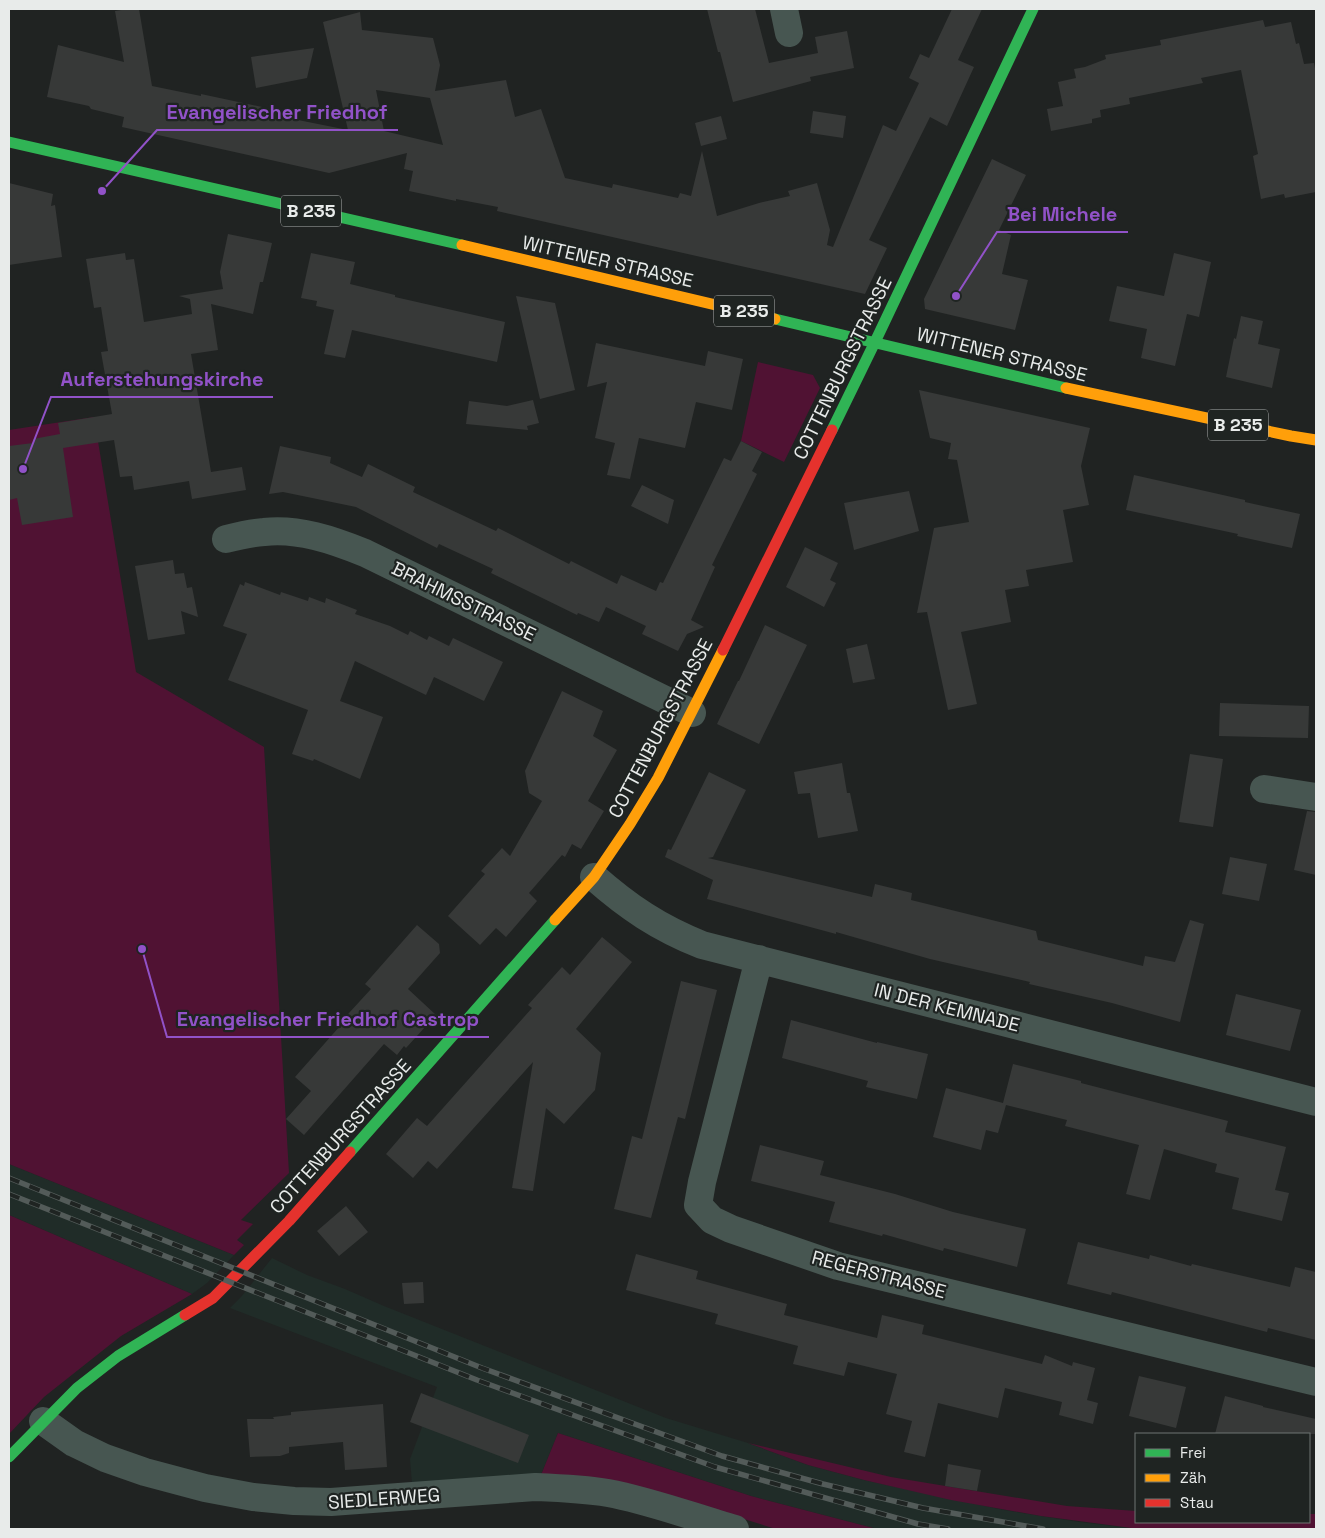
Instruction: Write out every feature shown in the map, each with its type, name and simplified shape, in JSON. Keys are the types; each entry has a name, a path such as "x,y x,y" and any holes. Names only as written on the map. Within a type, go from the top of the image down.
{"street":[{"name":"COTTENBURGSTRASSE","path":"9,1457 77,1388 118,1356 213,1298 288,1221 594,876 630,824 658,778 692,713 875,342 1033,9"},
{"name":"WITTENER STRASSE","path":"9,142 612,280 1101,396 1316,440"},
{"name":"BRAHMSSTRASSE","path":"226,539 265,532 298,533 340,543 372,556 692,713"},
{"path":"1264,789 1316,798"},
{"name":"IN DER KEMNADE","path":"594,876 616,897 656,924 676,935 702,945 1316,1102"},
{"name":"REGERSTRASSE","path":"758,959 702,1182 698,1205 712,1220 731,1229 838,1266 1316,1382"},
{"name":"SIEDLERWEG","path":"44,1421 74,1442 105,1458 170,1479 253,1497 331,1502 535,1487 566,1489 608,1493 735,1529"}],"shaded area":[{"path":"758,362 813,375 820,388 784,462 741,441"},
{"path":"94,417 136,672 264,747 289,1173 241,1220 253,1224 237,1240 244,1245 234,1255 9,1164 9,430"},
{"path":"9,1164 234,1255 207,1283 192,1294 9,1215"},
{"path":"9,1215 192,1294 121,1336 44,1397 9,1434"},
{"path":"272,1258 307,1275 666,1418 748,1443 808,1465 864,1480 1004,1510 1139,1529 877,1529 751,1496 558,1433 541,1475 412,1484 410,1459 437,1387 230,1308"},
{"path":"558,1433 751,1496 877,1529 776,1529 664,1494 541,1475"},
{"path":"748,1443 891,1477 1067,1506 1135,1511 1135,1523 1310,1523 1310,1514 1316,1514 1316,1529 1139,1529 1041,1516 951,1500 808,1465"}],"building":[{"path":"139,9 152,86 201,96 201,94 299,115 298,120 348,130 323,22 360,12 362,30 433,38 440,65 435,91 506,80 515,117 541,109 565,178 612,188 613,184 678,198 680,193 691,196 702,151 717,216 790,196 788,191 817,183 830,230 827,245 833,247 883,125 896,131 919,83 909,78 920,54 929,58 952,9 982,9 958,60 974,67 947,126 930,117 869,240 887,248 865,294 497,211 498,207 456,199 456,201 409,191 413,171 404,169 407,153 329,173 122,127 124,117 91,109 89,106 47,97 58,45 124,62 115,11","holes":["376,90 430,98 443,145 384,131"]},
{"path":"707,9 755,9 769,63 818,53 815,37 847,31 854,68 810,77 811,81 733,102"},
{"path":"1263,20 1265,27 1291,22 1296,44 1299,43 1304,64 1314,63 1316,74 1316,192 1285,198 1284,194 1261,199 1253,156 1258,154 1241,70 1201,78 1203,83 1129,98 1130,104 1100,110 1101,117 1092,119 1092,123 1051,131 1047,109 1063,106 1058,82 1076,78 1074,69 1106,59 1105,55 1161,45 1160,40"},
{"path":"314,48 307,78 256,88 251,57"},
{"path":"813,111 846,116 843,138 810,133"},
{"path":"721,116 727,139 701,146 695,123"},
{"path":"992,159 1026,175 999,230 1011,235 1002,274 1028,280 1015,330 925,309 924,299"},
{"path":"9,183 53,194 51,206 55,205 62,257 9,265"},
{"path":"228,234 272,243 263,282 260,282 253,314 211,304 218,350 191,354 211,472 242,467 246,490 192,499 189,481 134,490 132,476 120,477 114,440 63,448 73,517 22,525 17,498 9,500 9,446 33,443 33,439 60,434 58,423 112,414 101,352 108,351 101,307 94,308 86,259 125,253 126,260 134,259 144,322 192,314 190,299 179,296 223,289 220,272"},
{"path":"311,253 355,262 350,284 395,295 395,297 505,322 497,362 352,330 345,358 324,354 334,310 316,306 317,301 301,298"},
{"path":"1174,253 1211,262 1199,317 1187,314 1175,366 1141,358 1147,329 1109,321 1117,286 1164,296"},
{"path":"516,296 555,303 575,390 540,399"},
{"path":"1241,316 1263,321 1258,344 1280,349 1272,388 1226,377 1234,338 1236,339"},
{"path":"596,343 705,366 708,351 743,359 732,410 696,402 685,448 639,438 630,479 607,475 615,443 595,438 607,382 587,387"},
{"path":"919,390 1090,428 1081,466 1089,505 1063,510 1073,562 1026,570 1029,586 1005,590 1011,622 961,632 977,704 948,710 927,612 917,613 934,528 969,522 957,460 948,459 951,443 930,438"},
{"path":"533,400 539,423 527,426 528,430 466,424 469,401 507,406"},
{"path":"741,441 762,452 752,471 757,474 712,565 715,567 691,620 704,627 687,634 678,651 642,634 646,626 606,607 599,622 578,613 577,615 491,573 493,569 439,544 437,548 356,507 283,492 269,494 280,446 331,457 330,463 362,477 368,464 415,487 413,492 496,531 498,528 569,564 571,561 617,584 621,575 656,591 660,582 663,583 724,458 731,461"},
{"path":"1134,475 1300,514 1292,548 1237,536 1238,534 1126,510"},
{"path":"642,485 674,500 668,524 631,506"},
{"path":"909,491 919,531 854,550 844,503"},
{"path":"805,547 838,563 830,580 836,583 824,607 786,587"},
{"path":"173,560 175,574 184,573 187,588 192,587 198,617 181,611 185,634 148,640 135,566"},
{"path":"245,582 280,595 281,592 308,601 309,597 325,603 326,598 357,610 355,614 390,626 408,635 410,631 427,640 429,636 449,646 453,638 503,662 484,701 434,677 426,695 355,661 340,701 383,717 360,779 314,759 313,761 292,754 308,710 228,680 247,634 223,626 240,584 244,586"},
{"path":"765,625 807,645 759,744 717,724"},
{"path":"867,644 875,679 853,683 846,649"},
{"path":"562,691 603,711 593,736 617,750 588,801 604,811 581,849 572,844 565,857 562,855 529,893 537,901 506,937 496,928 480,945 448,916 485,874 481,871 502,848 510,856 542,801 529,793 525,771"},
{"path":"1220,703 1309,706 1308,738 1219,736"},
{"path":"1190,754 1223,759 1213,827 1179,822"},
{"path":"842,763 847,793 850,793 858,831 818,838 810,793 798,794 794,772"},
{"path":"709,772 746,790 713,857 708,858 872,897 875,884 912,893 911,900 1036,931 1038,940 1143,966 1145,956 1175,962 1190,920 1204,924 1180,1022 1112,1003 1029,984 1030,982 930,959 836,932 836,934 707,899 713,880 665,857 668,849 671,850"},
{"path":"1307,811 1316,812 1316,875 1294,870"},
{"path":"1230,857 1267,864 1259,901 1222,894"},
{"path":"417,925 439,944 440,953 408,989 436,1015 406,1048 404,1046 397,1055 384,1044 304,1135 286,1119 311,1091 295,1077 371,989 365,984"},
{"path":"602,937 632,962 576,1029 601,1053 595,1090 564,1124 546,1108 533,1191 512,1188 533,1062 437,1169 428,1161 413,1178 386,1154 417,1118 427,1126 532,1008 528,1005 562,967 570,975"},
{"path":"681,981 717,990 685,1119 678,1117 651,1218 614,1209 632,1136 642,1139"},
{"path":"1236,994 1301,1010 1290,1051 1226,1035"},
{"path":"791,1020 877,1043 928,1054 917,1099 866,1087 868,1081 782,1058"},
{"path":"1013,1064 1228,1121 1225,1132 1286,1147 1275,1190 1289,1193 1282,1221 1232,1209 1239,1178 1215,1172 1217,1164 1164,1149 1150,1200 1126,1194 1139,1145 1065,1126 1067,1120 1006,1105 998,1133 986,1130 981,1150 933,1137 946,1088 1003,1103"},
{"path":"760,1145 824,1161 820,1175 895,1194 953,1212 1026,1229 1017,1267 944,1248 943,1251 883,1234 882,1236 829,1222 835,1202 751,1181"},
{"path":"346,1206 368,1232 339,1256 317,1231"},
{"path":"1078,1242 1149,1259 1150,1255 1191,1266 1192,1264 1290,1287 1295,1267 1316,1272 1316,1340 1268,1328 1267,1332 1112,1292 1111,1295 1067,1284"},
{"path":"636,1254 698,1271 696,1279 787,1304 784,1315 877,1338 882,1315 924,1325 922,1334 1042,1364 1045,1355 1072,1366 1073,1362 1095,1368 1087,1400 1098,1403 1093,1424 1059,1415 1062,1402 1005,1388 998,1418 938,1403 925,1457 904,1452 912,1421 886,1414 897,1374 848,1362 844,1376 793,1364 798,1346 715,1324 718,1314 626,1290"},
{"path":"423,1282 424,1303 404,1304 402,1283"},
{"path":"1139,1376 1186,1387 1176,1428 1129,1416"},
{"path":"421,1393 529,1435 518,1463 410,1422"},
{"path":"1225,1396 1316,1419 1316,1434 1215,1433"},
{"path":"383,1404 387,1467 345,1470 343,1442 289,1447 289,1453 280,1456 250,1457 247,1419 274,1419 273,1417 291,1415 291,1412"},
{"path":"948,1464 981,1470 977,1491 945,1486"}],"railway":[{"path":"9,1178 482,1368 722,1456 823,1484 923,1508 1043,1529"},
{"path":"9,1194 477,1380 715,1467 918,1524 948,1529"}],"traffic: fast":[{"path":"832,430 1033,9"},
{"path":"9,142 462,245"},
{"path":"775,319 1066,388"},
{"path":"350,1152 555,920"},
{"path":"9,1457 77,1388 118,1356 185,1315"}],"traffic: slow":[{"path":"462,245 775,319"},
{"path":"1066,388 1316,440"},
{"path":"555,920 594,877 630,824 658,778 723,650"}],"traffic: jam":[{"path":"723,650 832,430"},
{"path":"185,1315 213,1298 289,1221 350,1152"}],"place":[{"name":"Evangelischer Friedhof","path":"102,191"},
{"name":"Bei Michele","path":"956,296"},
{"name":"Auferstehungskirche","path":"23,469"},
{"name":"Evangelischer Friedhof Castrop","path":"142,949"}]}
